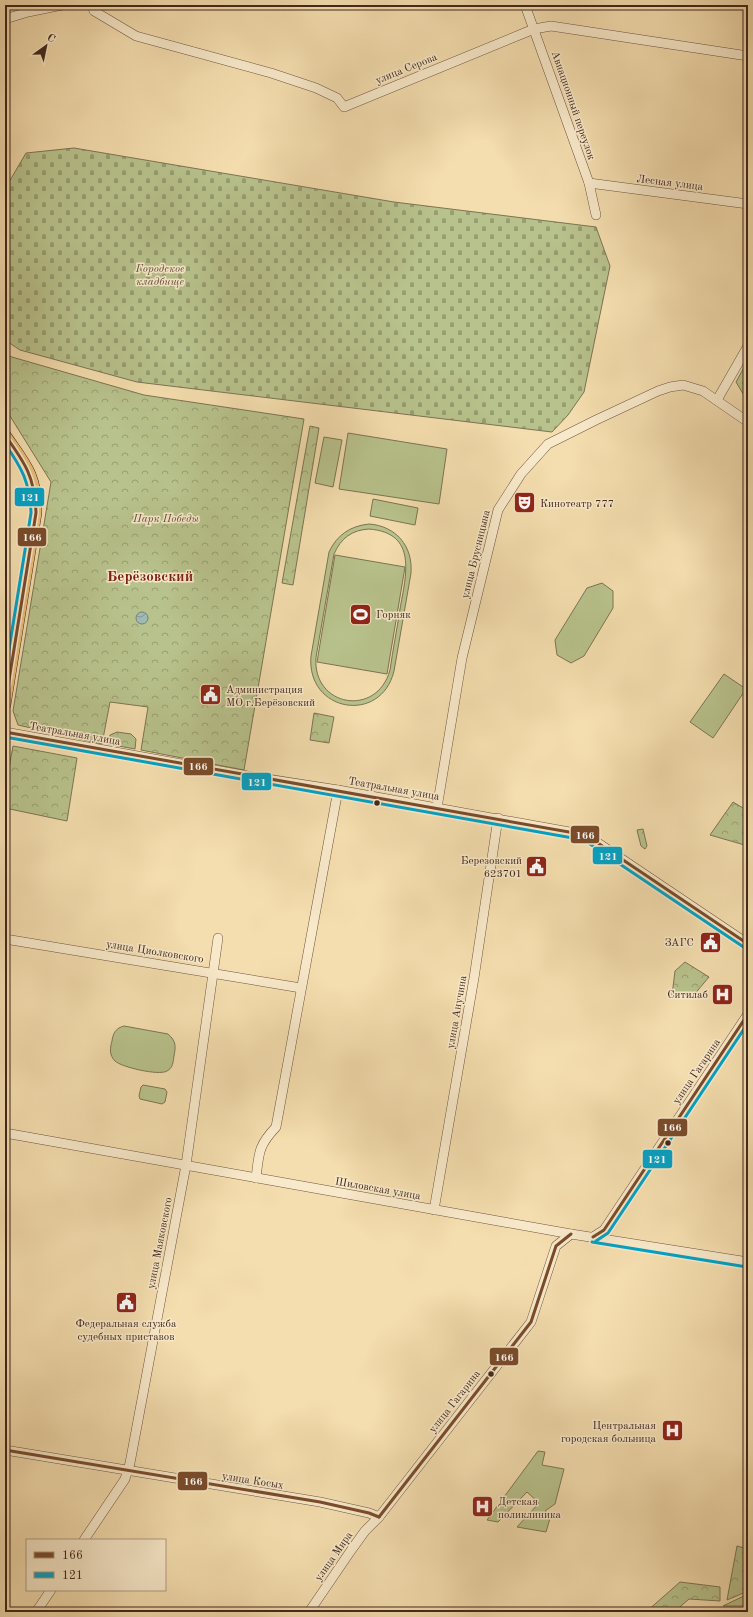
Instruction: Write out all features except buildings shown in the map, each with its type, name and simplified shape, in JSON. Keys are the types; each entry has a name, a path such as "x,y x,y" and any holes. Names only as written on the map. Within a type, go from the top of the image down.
{"main road":[{"path":"5,435 27,468 35,486 36,499 35,520 5,705"}],"street":[{"path":"5,19 28,8 62,5"},
{"name":"улица Серова","path":"92,5 94,12 136,36 271,73 316,88 337,98 344,107 534,29 551,26 748,56"},
{"name":"Авиационный переулок","path":"525,5 589,183 596,215"},
{"name":"Лесная улица","path":"589,183 748,204"},
{"path":"748,346 717,400 748,422"},
{"name":"улица Брусницына","path":"437,808 462,658 498,510 521,474 548,444 658,391 683,385 703,391 717,400"},
{"name":"Театральная улица","path":"5,732 248,776 498,818 586,835 748,944"},
{"path":"256,1178 259,1151 266,1138 276,1127 338,790"},
{"name":"улица Анучина","path":"434,1210 474,978 498,818"},
{"name":"улица Маяковского","path":"85,1539 125,1479 128,1471 186,1164 218,938"},
{"name":"улица Циолковского","path":"5,939 301,988"},
{"name":"улица Гагарина","path":"594,1238 604,1230 748,1014"},
{"name":"Шиловская улица","path":"5,1133 186,1164 256,1178 570,1234 748,1262"},
{"name":"улица Гагарина","path":"378,1517 531,1322 556,1246 570,1234"},
{"name":"улица Косых","path":"5,1450 320,1502 363,1511 378,1517"},
{"name":"улица Мира","path":"309,1612 352,1548 378,1517"},
{"path":"36,1612 50,1591"}],"green space":[{"name":"Городское кладбище","path":"74,148 394,202 596,227 610,266 584,392 568,415 552,432 137,382 20,350 5,340 5,189 26,153"},
{"name":"Парк Победы","path":"5,355 144,395 304,419 244,770 141,750 148,707 110,702 102,744 18,725 13,711 51,482 5,408"},
{"path":"748,360 748,398 745,397 736,382"},
{"path":"310,426 319,428 293,585 282,583"},
{"path":"348,433 447,449 439,504 339,489"},
{"path":"324,437 342,440 333,487 315,483"},
{"path":"373,499 418,508 415,525 370,516"},
{"path":"369,524 379,526 395,533 406,546 411,563 411,573 394,671 386,688 375,699 361,705 346,705 332,700 320,690 313,675 311,656 329,552 340,536 350,529","holes":["369,529 385,532 395,538 402,547 406,570 390,670 383,685 372,695 360,700 347,700 334,696 324,687 317,674 316,657 334,554 340,543 352,533"]},
{"name":"Горняк","path":"335,555 405,567 387,674 317,662"},
{"path":"602,583 613,591 613,608 584,656 571,663 557,655 555,640 587,588"},
{"path":"724,674 746,689 713,738 690,722"},
{"path":"314,713 334,717 329,743 310,740"},
{"path":"117,732 131,734 136,739 135,749 108,744 110,735"},
{"path":"13,746 77,758 67,821 5,808 5,790"},
{"path":"733,802 748,811 748,846 710,835"},
{"path":"643,829 647,846 645,849 641,846 637,830"},
{"path":"685,962 709,977 693,996 672,995 675,971"},
{"path":"124,1026 168,1034 173,1039 175,1046 172,1067 163,1072 149,1072 125,1066 115,1061 110,1051 112,1038 117,1030"},
{"path":"143,1085 165,1089 167,1092 165,1102 162,1104 140,1099 139,1096"},
{"path":"538,1451 545,1452 542,1465 564,1469 555,1504 545,1511 551,1515 546,1532 517,1527 539,1503 527,1492 498,1522 487,1520"},
{"path":"737,1546 748,1549 748,1591 727,1600"},
{"path":"680,1582 720,1587 720,1601 689,1599 674,1612 646,1612"},
{"path":"748,1594 748,1606 723,1606"}],"water":[{"path":"142,612 146,614 148,618 146,622 142,624 138,622 136,618 138,614"}],"transit line":[{"name":"166","path":"5,435 28,471 34,490 36,513 5,705"},
{"name":"121","path":"5,444 24,476 29,493 31,513 5,674"},
{"name":"166","path":"5,732 586,835 748,944"},
{"name":"121","path":"5,737 584,840 745,948"},
{"name":"166","path":"593,1237 604,1230 748,1014"},
{"name":"121","path":"596,1241 608,1233 748,1023"},
{"name":"166","path":"379,1517 531,1322 556,1246 571,1234"},
{"name":"121","path":"592,1242 747,1267"},
{"name":"166","path":"5,1450 320,1502 369,1513 379,1517"}],"place":[{"name":"Кинотеатр 777","path":"524,503"},
{"name":"Горняк","path":"361,614"},
{"name":"Администрация МО г.Берёзовский","path":"211,695"},
{"name":"Березовский 623701","path":"537,866"},
{"name":"ЗАГС","path":"710,942"},
{"name":"Ситилаб","path":"723,994"},
{"name":"Федеральная служба судебных приставов","path":"126,1303"},
{"name":"Центральная городская больница","path":"672,1431"},
{"name":"Детская поликлиника","path":"483,1507"}],"district":[{"name":"Берёзовский","path":"150,576"}]}
